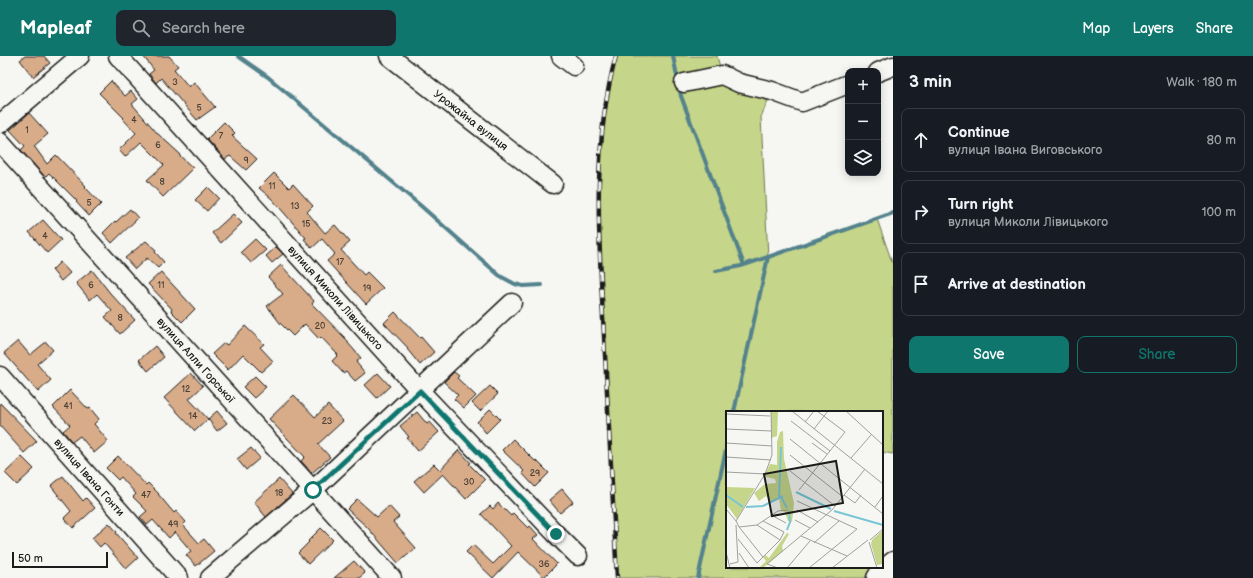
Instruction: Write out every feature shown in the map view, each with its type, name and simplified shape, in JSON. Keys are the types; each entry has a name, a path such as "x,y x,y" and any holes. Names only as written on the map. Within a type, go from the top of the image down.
{"street":[{"path":"0,124 80,56"},
{"name":"вулиця Миколи Лівицького","path":"118,56 420,391 578,556"},
{"name":"Урожайна вулиця","path":"389,56 553,184"},
{"path":"881,71 893,66"},
{"path":"684,83 722,75 739,83 772,91 802,102 845,85"},
{"name":"вулиця Алли Горської","path":"0,142 392,578"},
{"path":"210,578 313,490 512,303"},
{"name":"вулиця Івана Гонти","path":"0,376 179,578"},
{"path":"883,576 893,561"}],"green space":[{"path":"616,56 717,56 722,75 772,91 761,117 768,257 877,219 893,265 893,454 883,452 883,411 726,411 726,568 880,568 876,578 617,578 599,231 600,160 608,90"}],"building":[{"path":"25,56 44,56 50,63 33,77 20,60"},
{"path":"143,56 169,56 178,66 174,69 189,87 194,82 215,107 197,120 161,78 156,83 149,74 154,70"},
{"path":"111,81 125,96 131,91 138,99 132,104 158,134 193,168 163,197 147,180 164,165 141,142 125,157 119,150 136,133 123,119 124,118 99,93"},
{"path":"29,113 48,134 34,146 47,164 56,155 101,204 89,216 76,202 77,201 49,173 45,177 21,150 25,146 10,130"},
{"path":"224,122 235,133 232,136 257,159 246,170 230,156 225,159 207,139"},
{"path":"274,173 289,188 293,184 313,206 307,212 325,233 335,225 350,242 341,250 364,275 367,272 383,288 366,304 327,261 335,254 322,239 312,248 304,239 306,238 272,199 259,188"},
{"path":"208,187 219,198 207,211 195,200"},
{"path":"130,209 138,218 112,243 103,233"},
{"path":"233,214 242,223 221,243 212,233"},
{"path":"43,220 61,240 47,253 29,232"},
{"path":"255,239 266,250 251,263 241,252"},
{"path":"146,241 156,250 155,252 164,262 158,268 147,258 135,269 125,258"},
{"path":"276,247 283,254 272,263 266,256"},
{"path":"60,262 70,273 61,281 52,270"},
{"path":"281,265 314,301 312,304 346,339 361,358 356,362 365,373 355,381 346,371 343,373 332,361 338,355 321,337 319,339 305,324 293,336 280,323 267,306 283,294 268,277"},
{"path":"92,270 110,293 135,320 120,334 105,317 112,311 97,294 90,300 76,283"},
{"path":"161,272 195,309 182,322 171,311 172,309 148,284"},
{"path":"395,312 434,352 420,365 407,349 408,348 384,323"},
{"path":"245,326 264,344 260,347 273,361 261,372 243,354 228,370 212,354 224,343 227,345"},
{"path":"18,341 30,355 46,342 53,350 37,364 51,380 38,392 4,353"},
{"path":"155,346 164,357 148,371 139,360"},
{"path":"454,372 459,376 457,378 476,396 464,408 454,399 458,395 444,382"},
{"path":"191,373 203,386 189,399 208,419 195,431 164,398"},
{"path":"378,373 390,386 377,398 365,385"},
{"path":"255,376 266,387 254,398 243,387"},
{"path":"490,386 498,394 480,411 472,403"},
{"path":"70,390 88,409 90,408 99,419 94,424 108,441 94,453 80,436 72,442 63,431 70,425 53,407"},
{"path":"294,395 315,417 328,405 343,421 318,444 330,457 312,473 301,461 305,457 269,419"},
{"path":"0,403 37,441 24,453 0,426"},
{"path":"490,409 500,419 486,433 477,422"},
{"path":"217,411 227,423 217,431 208,419"},
{"path":"417,412 427,424 430,422 439,432 418,451 407,438 409,437 400,426"},
{"path":"513,439 549,473 535,487 522,473 524,471 502,450"},
{"path":"251,448 260,458 246,470 237,459"},
{"path":"459,450 471,463 469,464 485,480 466,499 443,474 424,492 414,481 434,464 440,470"},
{"path":"118,456 146,485 148,483 159,494 174,513 176,511 186,522 183,525 199,543 204,539 214,551 196,566 186,555 191,551 175,532 169,538 153,520 147,525 140,517 147,511 133,497 136,494 121,477 118,480 106,468"},
{"path":"22,457 34,469 17,485 5,473"},
{"path":"63,476 83,501 86,498 95,508 73,528 64,518 71,511 51,486"},
{"path":"279,479 292,494 266,517 254,502"},
{"path":"562,489 573,502 560,513 549,500"},
{"path":"357,499 377,517 389,506 399,517 393,522 416,548 398,563 367,527 347,509"},
{"path":"498,503 511,516 513,513 528,528 530,526 538,535 533,539 557,564 544,577 518,552 493,578 466,552 473,545 493,564 511,546 481,514 490,506 493,509"},
{"path":"109,523 138,558 126,569 104,543 100,547 92,538"},
{"path":"321,528 333,540 308,564 298,553"},
{"path":"354,561 365,573 359,578 334,578"}],"waterway":[{"path":"238,56 268,77 421,206 500,276 515,284 523,286 542,285"},
{"path":"673,56 681,96 744,265"},
{"path":"716,271 741,266 893,213"},
{"path":"734,411 768,257"},
{"path":"698,578 726,450"}],"railway":[{"path":"616,56 608,90 603,125 600,160 599,231 617,578"}],"route":[{"path":"313,490 420,391 556,534"}]}
